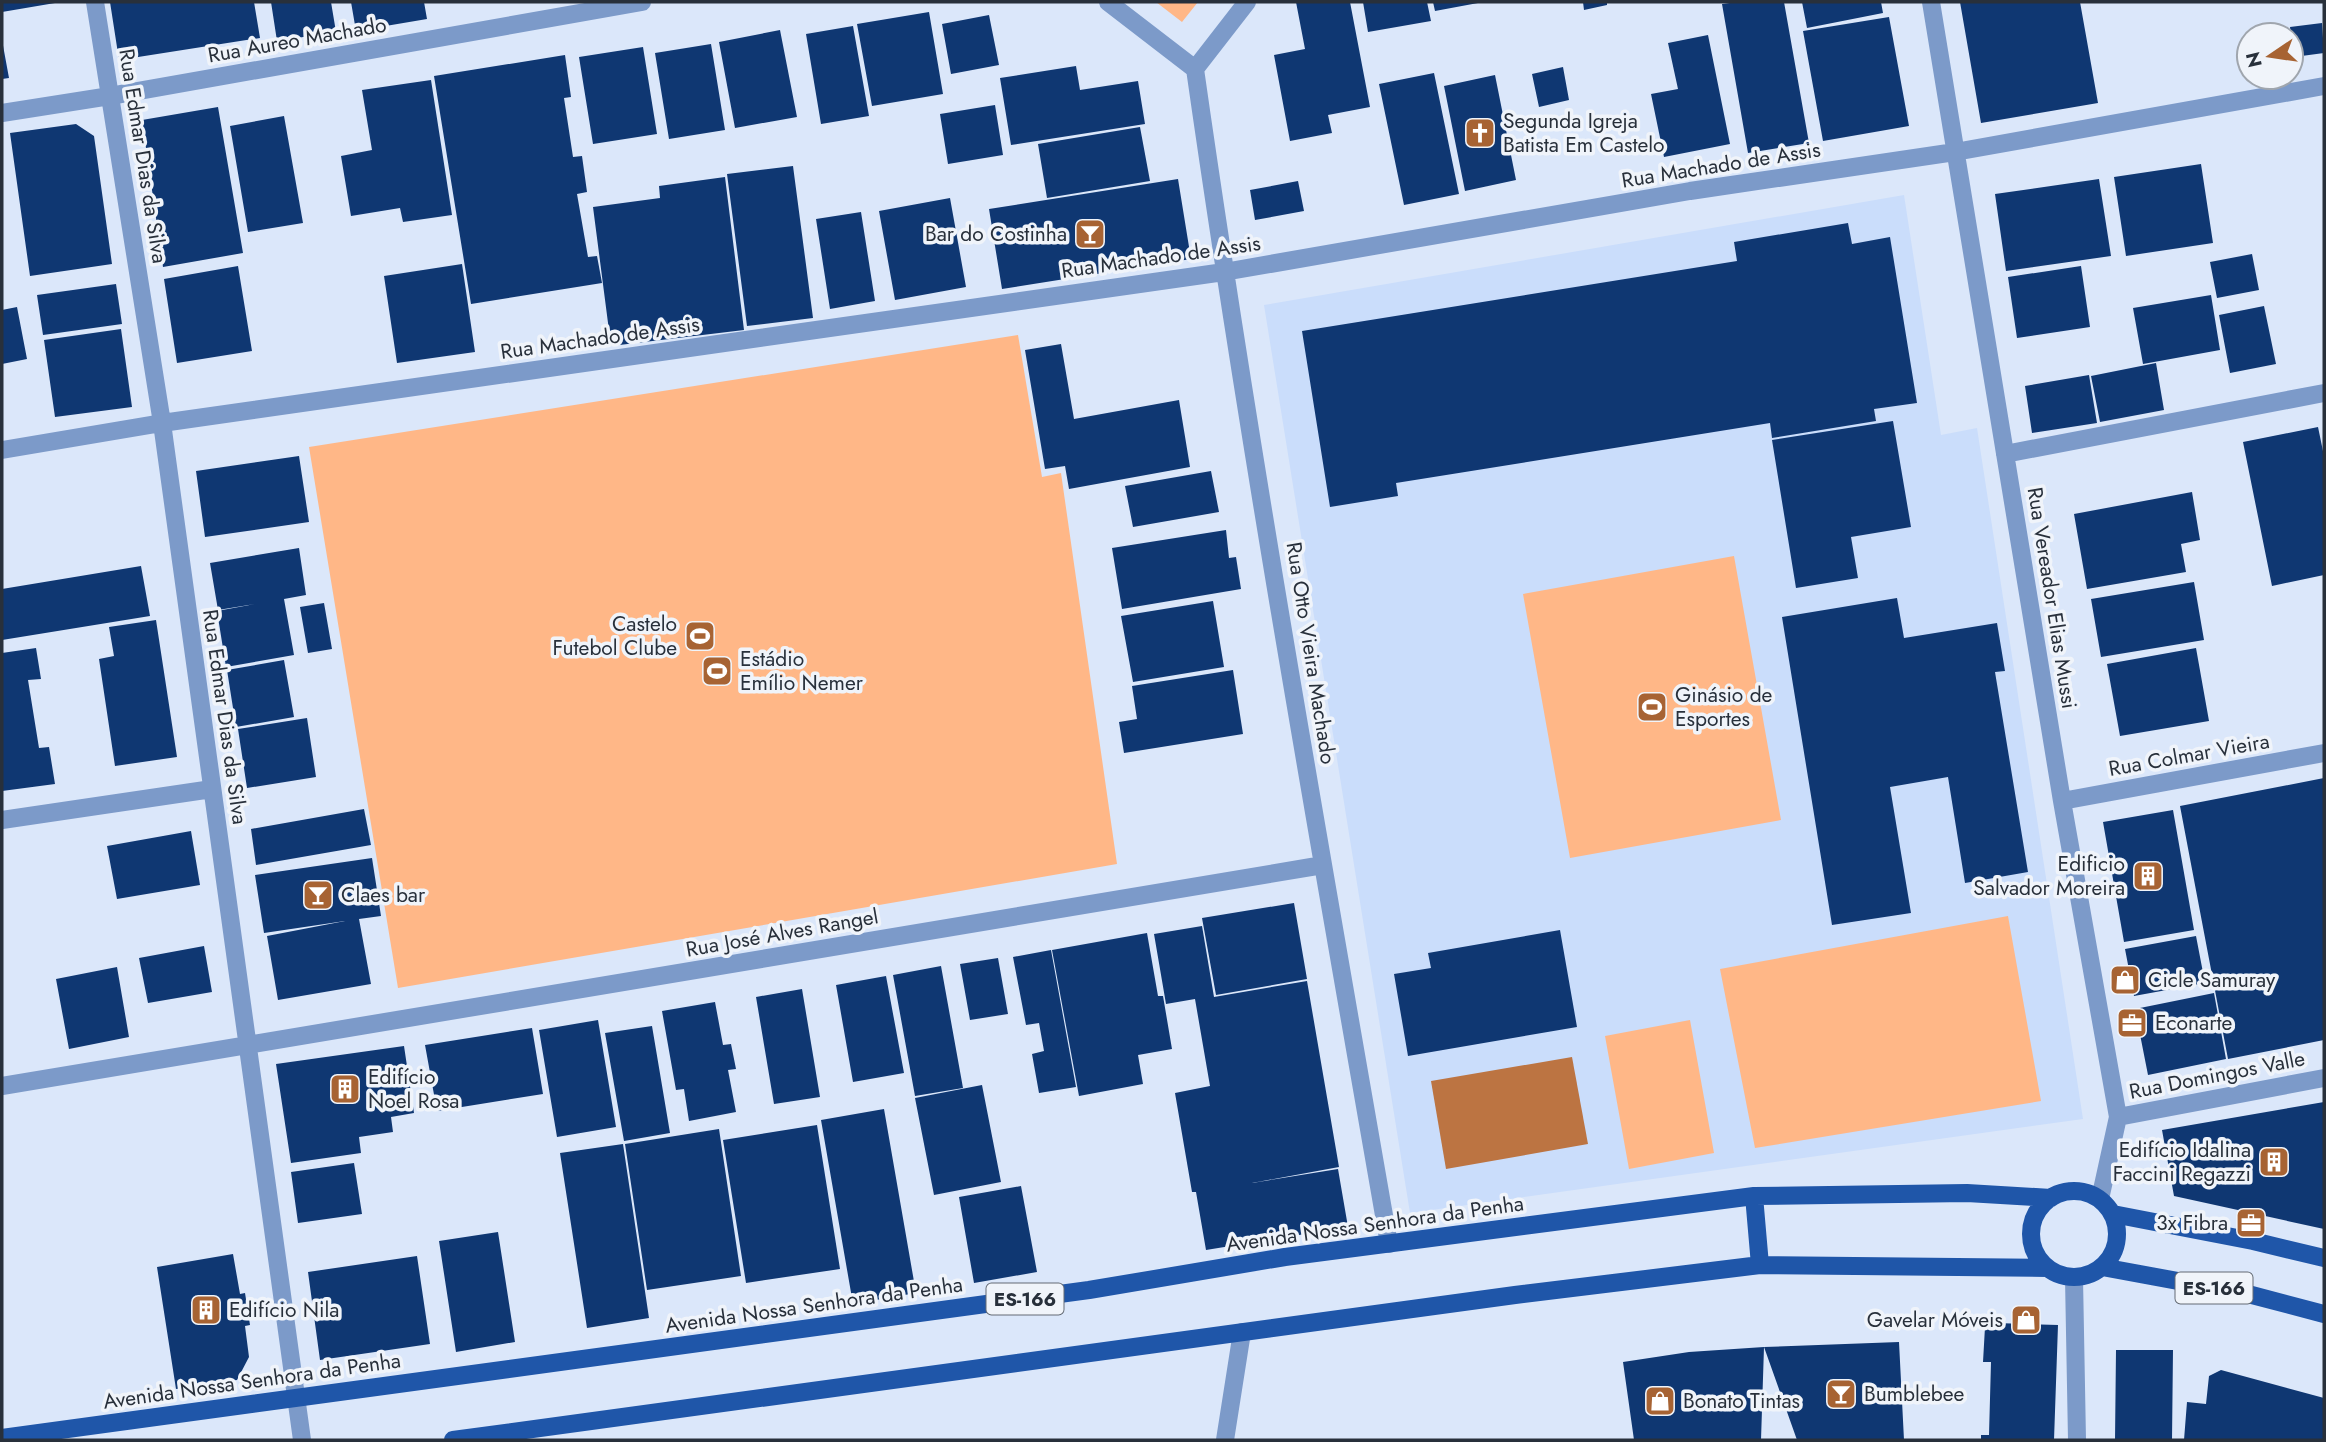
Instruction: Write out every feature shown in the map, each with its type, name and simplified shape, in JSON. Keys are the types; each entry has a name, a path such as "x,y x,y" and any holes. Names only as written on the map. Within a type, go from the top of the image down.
{"main road":[{"path":"2062,1192 2088,1193 2100,1199 2113,1214 2116,1243 2102,1267 2089,1275 2074,1278 2047,1268 2032,1246 2031,1232 2040,1207 2062,1192"},
{"name":"Avenida Nossa Senhora da Penha","path":"2,1438 1089,1290 1285,1257 1754,1196 1967,1193 2051,1198"},
{"path":"1754,1196 1760,1265"},
{"name":"ES-166","path":"2113,1214 2253,1241 2324,1258"},
{"path":"453,1440 1515,1295 1760,1265 2047,1268"},
{"name":"ES-166","path":"2102,1267 2248,1294 2324,1314"}],"street":[{"name":"Rua Edmar Dias da Silva","path":"95,2 162,423 302,1440"},
{"name":"Rua Aureo Machado","path":"2,113 642,2"},
{"path":"1108,2 1195,69 1247,2"},
{"name":"Rua Vereador Elias Mussi","path":"1931,2 2062,801 2118,1117 2100,1199"},
{"name":"Rua Otto Vieira Machado","path":"1195,69 1224,272 1389,1244"},
{"name":"Rua Machado de Assis","path":"2,450 162,423 1224,272 1676,194 1955,152 2324,86"},
{"path":"2005,454 2324,393"},
{"name":"Rua Colmar Vieira","path":"2062,801 2324,753"},
{"path":"2,820 212,789"},
{"name":"Rua José Alves Rangel","path":"2,1086 1323,865"},
{"name":"Rua Domingos Valle","path":"2118,1117 2324,1079"},
{"path":"2074,1278 2077,1440"},
{"path":"1225,1440 1242,1332"}],"shaded area":[{"path":"1156,2 1198,2 1182,22"},
{"path":"1904,195 1941,435 1977,428 2083,1119 1410,1213 1264,305"},
{"name":"Castelo Futebol Clube","path":"1018,335 1042,477 1061,473 1117,864 398,988 309,447"},
{"name":"Ginásio de Esportes","path":"1734,556 1781,820 1570,858 1523,594"},
{"path":"2008,916 2041,1101 1755,1148 1720,969"},
{"path":"1690,1020 1714,1153 1629,1169 1605,1036"},
{"path":"1572,1057 1588,1144 1446,1169 1431,1081"}],"building":[{"path":"2,2 55,2 55,3 2,12"},
{"path":"110,2 254,2 260,38 119,60"},
{"path":"271,2 331,2 336,32 277,41"},
{"path":"351,2 424,2 427,19 356,31"},
{"path":"1296,2 1350,2 1370,107 1328,115 1332,133 1290,141 1274,55 1305,49"},
{"path":"1363,2 1427,2 1431,21 1368,32"},
{"path":"1433,2 1478,2 1478,3 1435,11"},
{"path":"1583,2 1607,2 1607,5 1584,10"},
{"path":"1784,2 1809,143 1748,153 1722,4"},
{"path":"1802,2 1881,2 1883,13 1807,28"},
{"path":"1960,2 2080,2 2098,103 1981,123"},
{"path":"929,12 943,94 872,106 857,24"},
{"path":"989,15 999,65 951,74 942,24"},
{"path":"1889,17 1909,126 1823,141 1803,31"},
{"path":"2322,23 2324,53 2305,56 2305,25"},
{"path":"853,26 869,116 821,124 806,34"},
{"path":"780,30 797,117 735,128 719,42"},
{"path":"1708,35 1730,144 1664,157 1651,94 1678,89 1668,43"},
{"path":"2,40 9,78 2,79"},
{"path":"711,44 725,130 669,139 655,53"},
{"path":"643,47 657,134 593,144 579,57"},
{"path":"565,55 571,97 564,98 573,157 582,156 587,192 577,194 588,257 597,256 602,283 471,304 434,76"},
{"path":"1076,66 1080,90 1138,81 1145,124 1011,145 1000,78"},
{"path":"1563,67 1569,100 1539,107 1532,74"},
{"path":"1434,73 1459,194 1404,205 1379,84"},
{"name":"Segunda Igreja Batista Em Castelo","path":"1495,75 1516,180 1465,191 1444,86"},
{"path":"431,80 452,215 403,222 400,208 351,216 341,156 372,150 362,90"},
{"path":"995,105 1003,155 948,164 940,114"},
{"path":"218,107 243,253 163,267 142,120"},
{"path":"284,116 303,223 248,232 230,126"},
{"path":"76,124 94,136 112,264 30,276 10,133"},
{"path":"1140,127 1150,181 1047,198 1038,144"},
{"path":"2201,164 2213,243 2126,256 2114,177"},
{"path":"793,166 813,318 747,326 727,174"},
{"path":"725,177 744,330 611,346 593,207 660,198 659,186"},
{"name":"Bar do Costinha","path":"1178,179 1191,259 1002,289 989,209"},
{"path":"2099,179 2111,256 2006,271 1995,194"},
{"path":"1298,181 1304,211 1255,220 1250,190"},
{"path":"950,198 966,287 895,300 879,211"},
{"path":"861,212 875,301 830,309 816,219"},
{"path":"1848,223 1852,244 1890,237 1917,403 1874,409 1876,421 1772,438 1770,423 1396,483 1398,496 1330,507 1302,331 1737,261 1734,242"},
{"path":"2252,254 2259,290 2217,298 2210,262"},
{"path":"462,264 475,352 397,363 384,276"},
{"path":"238,266 252,351 177,363 164,279"},
{"path":"2081,266 2090,327 2017,338 2008,277"},
{"path":"116,284 122,324 43,335 37,295"},
{"path":"2211,295 2220,350 2143,364 2133,308"},
{"path":"2264,306 2276,364 2230,373 2219,315"},
{"path":"17,307 27,359 2,364 2,310"},
{"path":"121,329 132,407 55,417 44,340"},
{"path":"1061,344 1074,419 1179,400 1190,467 1069,489 1065,466 1045,469 1025,350"},
{"path":"2156,363 2164,410 2100,422 2091,376"},
{"path":"2089,375 2097,423 2032,433 2025,386"},
{"path":"1893,421 1911,527 1851,537 1858,578 1796,588 1772,440"},
{"path":"2318,427 2324,456 2324,575 2272,586 2243,442"},
{"path":"299,456 309,522 205,537 196,471"},
{"path":"1211,471 1219,512 1133,527 1125,486"},
{"path":"2192,492 2200,540 2181,544 2186,572 2087,589 2074,514"},
{"path":"1226,530 1229,558 1236,557 1241,589 1122,609 1112,548"},
{"path":"299,548 306,595 284,599 294,655 226,667 217,611 255,604 218,610 210,563"},
{"path":"141,566 150,616 2,640 2,589"},
{"path":"2194,582 2204,640 2101,657 2091,599"},
{"path":"1897,598 1904,638 1997,623 2005,671 1995,672 2028,872 1965,883 1948,777 1890,787 1911,913 1832,925 1782,617"},
{"path":"1213,601 1224,667 1133,682 1121,616"},
{"path":"324,603 332,649 308,653 300,607"},
{"path":"156,620 177,757 115,766 99,659 114,656 109,627"},
{"path":"36,648 41,679 28,680 39,748 49,747 55,784 2,791 2,653"},
{"path":"2196,648 2209,721 2120,736 2107,664"},
{"path":"284,660 294,717 236,727 227,670"},
{"path":"1233,670 1243,734 1124,753 1119,722 1137,719 1132,686"},
{"path":"307,718 316,777 247,788 238,729"},
{"path":"2324,778 2324,1040 2228,1059 2180,806"},
{"path":"364,809 371,845 256,865 251,829"},
{"name":"Edificio Salvador Moreira","path":"2173,810 2194,930 2124,942 2103,822"},
{"path":"191,831 200,885 117,899 107,846"},
{"path":"372,858 381,916 359,919 371,984 278,1000 267,936 345,921 264,933 255,875"},
{"path":"1294,903 1307,979 1216,995 1202,918"},
{"path":"1202,926 1214,997 1307,981 1339,1167 1252,1183 1338,1169 1348,1227 1206,1250 1196,1192 1192,1192 1175,1093 1210,1086 1195,999 1166,1004 1154,934"},
{"path":"1560,930 1577,1027 1408,1056 1394,974 1431,968 1428,953"},
{"path":"1147,933 1158,996 1163,996 1172,1049 1138,1055 1143,1084 1079,1096 1052,950"},
{"path":"2196,936 2205,983 2134,996 2125,949"},
{"path":"204,946 212,992 148,1003 139,958"},
{"path":"1051,950 1076,1087 1039,1093 1032,1054 1044,1051 1039,1023 1026,1025 1013,957"},
{"path":"998,958 1008,1014 970,1020 960,964"},
{"path":"941,966 963,1088 915,1096 893,975"},
{"path":"117,967 129,1037 69,1049 56,979"},
{"path":"886,976 904,1073 853,1082 836,985"},
{"path":"802,989 820,1097 774,1104 756,997"},
{"path":"2214,993 2226,1059 2148,1075 2135,1009"},
{"path":"715,1002 723,1045 731,1044 736,1069 728,1070 736,1112 689,1121 684,1089 676,1090 662,1011"},
{"path":"598,1020 616,1127 557,1137 539,1030"},
{"path":"652,1026 670,1133 624,1141 605,1033"},
{"path":"532,1028 543,1094 437,1111 425,1045"},
{"name":"Edifício Noel Rosa","path":"404,1046 414,1113 391,1117 393,1132 359,1137 361,1153 291,1163 276,1064"},
{"path":"982,1085 1001,1182 934,1195 915,1098"},
{"path":"2324,1102 2324,1229 2174,1196 2162,1130"},
{"path":"884,1109 916,1293 853,1304 821,1120"},
{"path":"817,1125 840,1269 746,1283 723,1140"},
{"path":"719,1129 741,1276 647,1290 625,1144"},
{"path":"623,1144 649,1318 587,1328 560,1153"},
{"path":"354,1163 362,1214 298,1223 291,1172"},
{"path":"1021,1186 1037,1272 974,1283 959,1197"},
{"path":"498,1232 515,1342 456,1352 439,1241"},
{"name":"Edifício Nila","path":"233,1254 240,1294 245,1293 250,1325 245,1326 249,1357 237,1380 176,1389 157,1267"},
{"path":"417,1256 430,1344 320,1360 308,1272"},
{"path":"1996,1323 2058,1325 2054,1440 1981,1440 1981,1435 1989,1435 1991,1362 1983,1362 1985,1327"},
{"name":"Bumblebee","path":"1899,1342 1904,1440 1797,1440 1764,1347"},
{"path":"1764,1347 1761,1440 1634,1440 1623,1362 1689,1352"},
{"path":"2116,1350 2173,1350 2172,1440 2115,1440"},
{"path":"2221,1370 2324,1398 2324,1440 2184,1440 2187,1402 2206,1404 2209,1376"}],"place":[{"name":"Segunda Igreja Batista Em Castelo","path":"1480,133"},
{"name":"Bar do Costinha","path":"1090,234"},
{"name":"Castelo Futebol Clube","path":"700,636"},
{"name":"Estádio Emílio Nemer","path":"717,671"},
{"name":"Ginásio de Esportes","path":"1652,707"},
{"name":"Edificio Salvador Moreira","path":"2148,876"},
{"name":"Claes bar","path":"318,895"},
{"name":"Cicle Samuray","path":"2125,980"},
{"name":"Econarte","path":"2132,1023"},
{"name":"Edifício Noel Rosa","path":"345,1089"},
{"name":"Edifício Idalina Faccini Regazzi","path":"2274,1162"},
{"name":"3x Fibra","path":"2251,1223"},
{"name":"Edifício Nila","path":"206,1310"},
{"name":"Gavelar Móveis","path":"2026,1320"},
{"name":"Bumblebee","path":"1841,1394"},
{"name":"Bonato Tintas","path":"1660,1401"}]}
